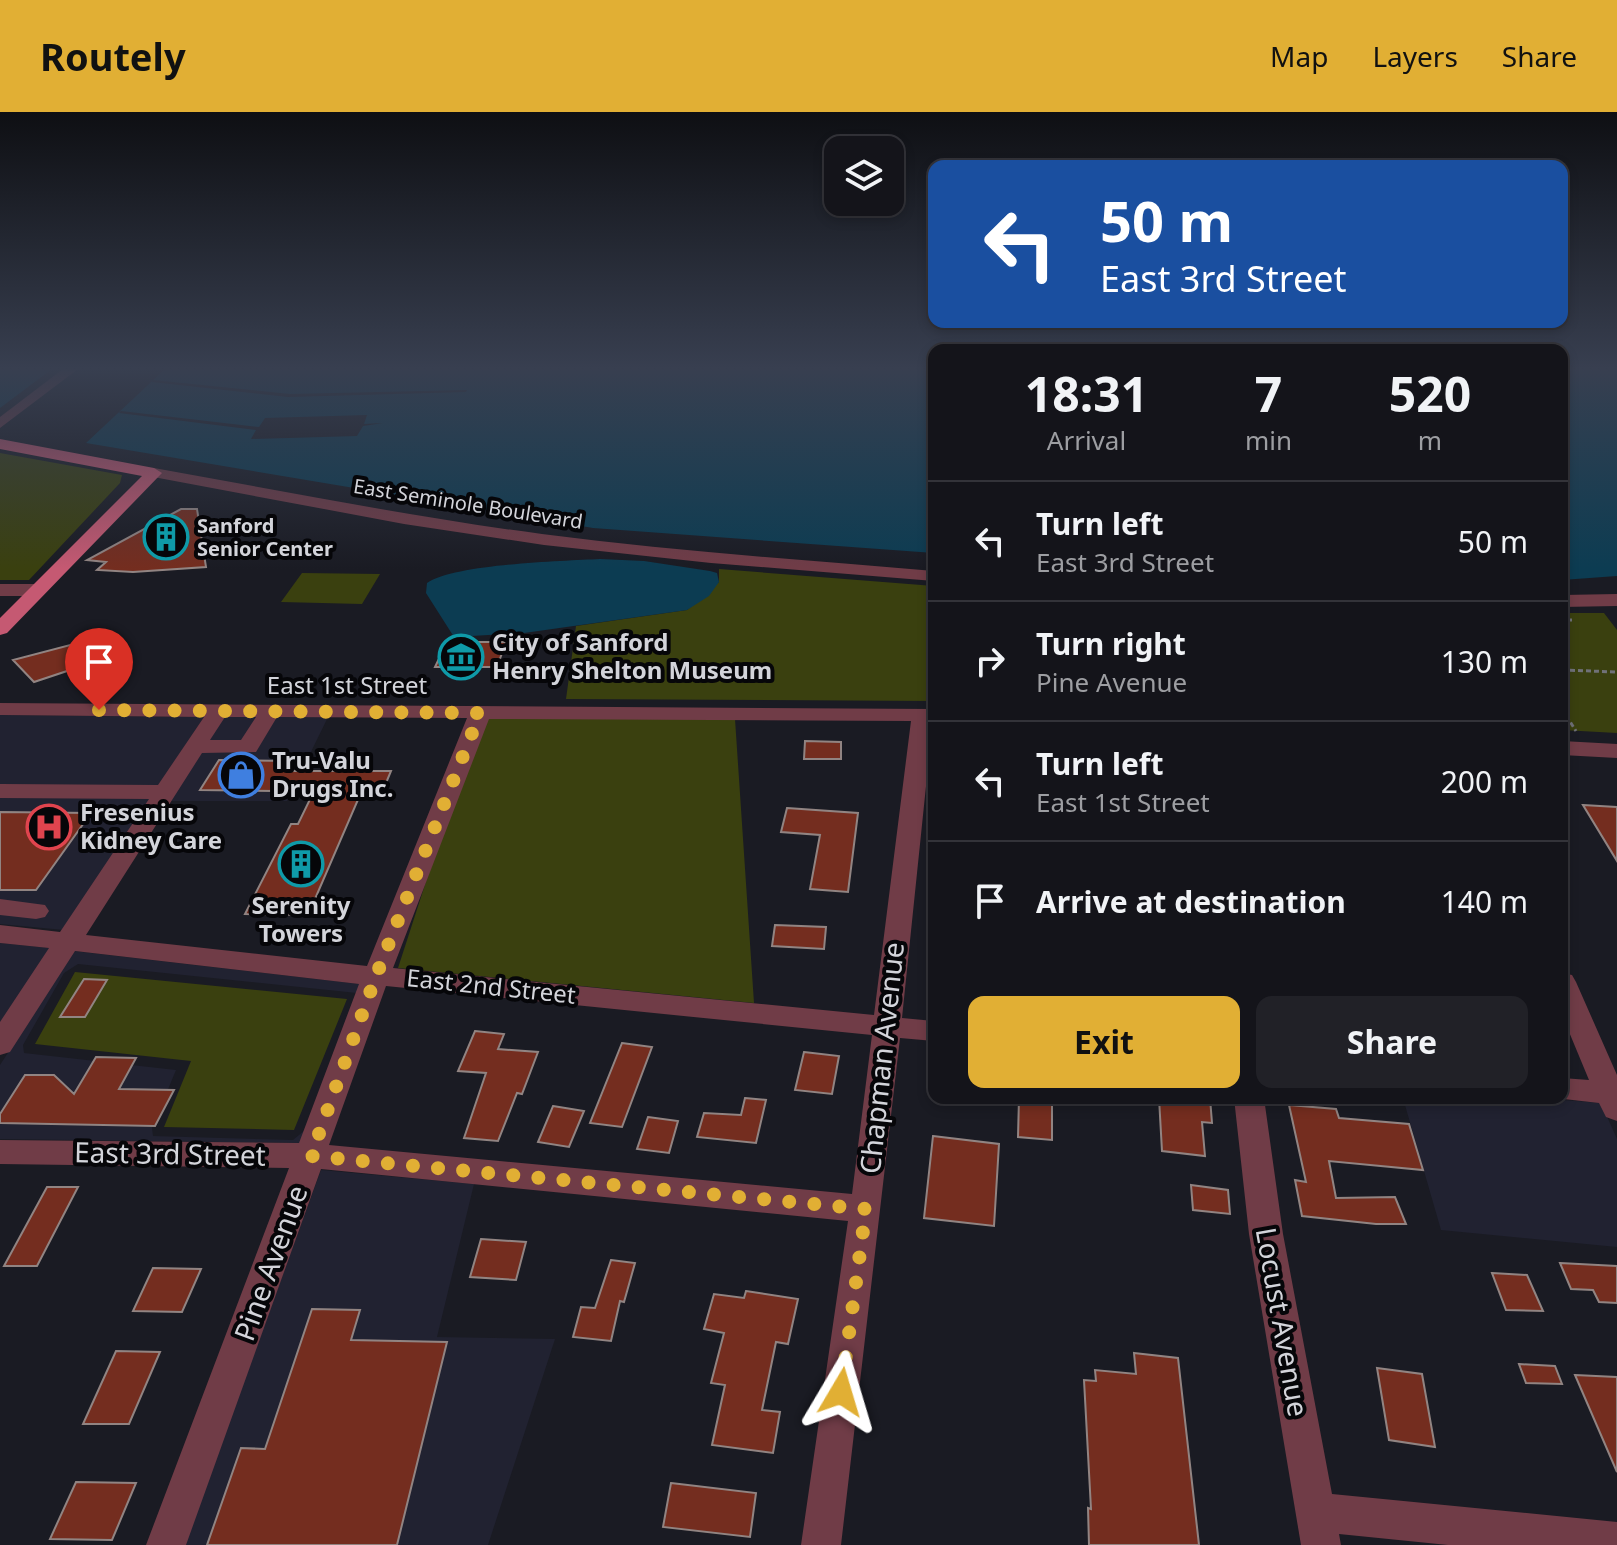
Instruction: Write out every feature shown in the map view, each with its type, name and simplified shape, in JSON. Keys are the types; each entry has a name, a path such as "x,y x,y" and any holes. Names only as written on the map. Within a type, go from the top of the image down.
{"main road":[{"name":"East Seminole Boulevard","path":"0,444 154,473"},
{"path":"0,629 154,473"}],"street":[{"name":"East Seminole Boulevard","path":"154,473 515,536 664,553 928,575"},
{"path":"0,590 38,590"},
{"path":"1568,601 1616,601"},
{"path":"99,710 113,692"},
{"name":"East 1st Street","path":"0,709 99,710 151,701 218,711 928,714"},
{"path":"0,1045 218,711"},
{"path":"195,746 248,747 270,711"},
{"name":"Pine Avenue","path":"166,1545 376,976 480,713"},
{"name":"Chapman Avenue","path":"821,1545 866,1209 885,1026 928,721"},
{"path":"1569,740 1617,751"},
{"path":"0,791 166,792"},
{"path":"0,907 36,911"},
{"name":"East 2nd Street","path":"0,934 376,976 928,1030"},
{"path":"1568,995 1614,1098"},
{"path":"1568,1090 1614,1098"},
{"name":"Locust Avenue","path":"1250,1104 1266,1234 1318,1529"},
{"name":"East 3rd Street","path":"0,1152 311,1156 866,1209"},
{"path":"1318,1529 1617,1542"}],"path":[{"path":"1568,670 1617,672"}],"shaded area":[{"path":"0,715 204,717 64,930 0,924"},
{"path":"224,717 328,717 287,801 170,801"},
{"path":"0,943 51,948 0,1025"},
{"path":"74,951 360,984 357,993 78,964 64,973 23,1045 24,1053 176,1070 152,1128 153,1136 293,1140 305,1130 302,1143 0,1139 0,1065"},
{"path":"1568,1100 1601,1103 1617,1139 1617,1247 1441,1230 1405,1104 1568,1104"},
{"path":"321,1170 474,1184 437,1337 555,1339 488,1545 184,1545"}],"green space":[{"path":"0,453 122,475 120,483 29,580 0,580"},
{"path":"719,569 928,586 928,701 566,699 576,626 687,610 719,582"},
{"path":"302,573 380,574 362,604 281,602"},
{"path":"1568,613 1604,613 1617,630 1617,733 1568,730"},
{"path":"487,719 735,719 754,1003 398,968 433,860"},
{"path":"75,972 347,999 294,1130 164,1127 191,1061 35,1044"}],"water":[{"path":"94,436 928,436 928,553 593,528 86,443"},
{"path":"1568,436 1617,436 1617,576 1568,580"},
{"path":"600,559 644,561 710,571 717,573 719,582 709,596 687,610 524,633 454,637 426,593 427,583 460,572"}],"pier":[{"path":"253,436 357,436 357,436 251,439"}],"building":[{"name":"Sanford Senior Center","path":"181,509 197,509 206,567 133,572 97,570 106,562 87,560"},
{"path":"93,639 112,656 34,682 13,660"},
{"name":"City of Sanford Henry Shelton Museum","path":"447,642 506,642 497,667 435,667"},
{"path":"805,741 841,742 841,759 804,759"},
{"name":"Serenity Towers","path":"219,760 291,761 286,771 391,771 384,788 363,788 315,899 308,899 301,915 245,914 291,824 298,824 316,787 277,787 274,791 200,790"},
{"path":"1583,805 1617,807 1617,861"},
{"path":"787,808 858,813 848,892 810,889 820,835 781,832"},
{"path":"0,812 91,813 36,890 0,890"},
{"path":"775,925 826,927 824,949 772,946"},
{"path":"84,979 107,980 85,1017 60,1017"},
{"path":"475,1031 504,1034 498,1049 538,1052 522,1094 517,1093 498,1141 464,1138 486,1073 458,1071"},
{"path":"622,1043 652,1047 622,1127 590,1123"},
{"path":"804,1052 839,1056 832,1094 795,1090"},
{"path":"96,1057 136,1058 119,1089 174,1090 155,1126 0,1123 0,1114 25,1075 54,1075 74,1094"},
{"path":"745,1098 766,1100 756,1143 697,1137 704,1113 741,1115"},
{"path":"1019,1104 1052,1104 1052,1140 1018,1137"},
{"path":"1159,1104 1210,1104 1212,1123 1202,1122 1205,1156 1162,1151"},
{"path":"1289,1105 1336,1109 1339,1118 1409,1124 1423,1170 1329,1161 1336,1198 1395,1197 1406,1224 1302,1216 1295,1180 1306,1182"},
{"path":"553,1106 584,1111 569,1147 538,1142"},
{"path":"648,1117 678,1121 669,1153 637,1149"},
{"path":"933,1136 999,1144 994,1226 924,1218"},
{"path":"1191,1185 1228,1190 1230,1214 1193,1210"},
{"path":"47,1187 78,1187 37,1266 4,1266"},
{"path":"481,1239 526,1242 516,1280 470,1277"},
{"path":"611,1260 635,1263 624,1302 620,1301 611,1341 573,1337 581,1307 595,1308"},
{"path":"1560,1263 1617,1266 1617,1303 1599,1302 1593,1290 1571,1289"},
{"path":"153,1268 201,1269 182,1312 133,1311"},
{"path":"1492,1273 1527,1275 1543,1311 1506,1310"},
{"path":"746,1291 798,1299 788,1344 776,1342 762,1410 780,1412 773,1453 712,1445 725,1385 711,1383 724,1333 704,1329 714,1294 744,1298"},
{"path":"312,1309 360,1310 351,1340 447,1342 397,1545 207,1545 241,1448 265,1449"},
{"path":"116,1351 160,1352 129,1424 83,1424"},
{"path":"1134,1353 1178,1358 1199,1545 1089,1545 1088,1508 1091,1509 1084,1380 1096,1381 1095,1370 1136,1374"},
{"path":"1519,1364 1555,1366 1562,1384 1526,1383"},
{"path":"1377,1368 1422,1374 1435,1447 1389,1440"},
{"path":"1575,1375 1617,1377 1617,1472"},
{"path":"76,1482 136,1483 112,1540 50,1539"},
{"path":"671,1483 756,1493 750,1537 663,1527"}],"place":[{"name":"Sanford Senior Center","path":"166,537"},
{"name":"City of Sanford Henry Shelton Museum","path":"461,657"},
{"name":"Tru-Valu Drugs Inc.","path":"241,775"},
{"name":"Fresenius Kidney Care","path":"49,827"},
{"name":"Serenity Towers","path":"301,864"}],"route":[{"path":"99,710 480,713 376,976 311,1156 866,1209 841,1392"}]}
